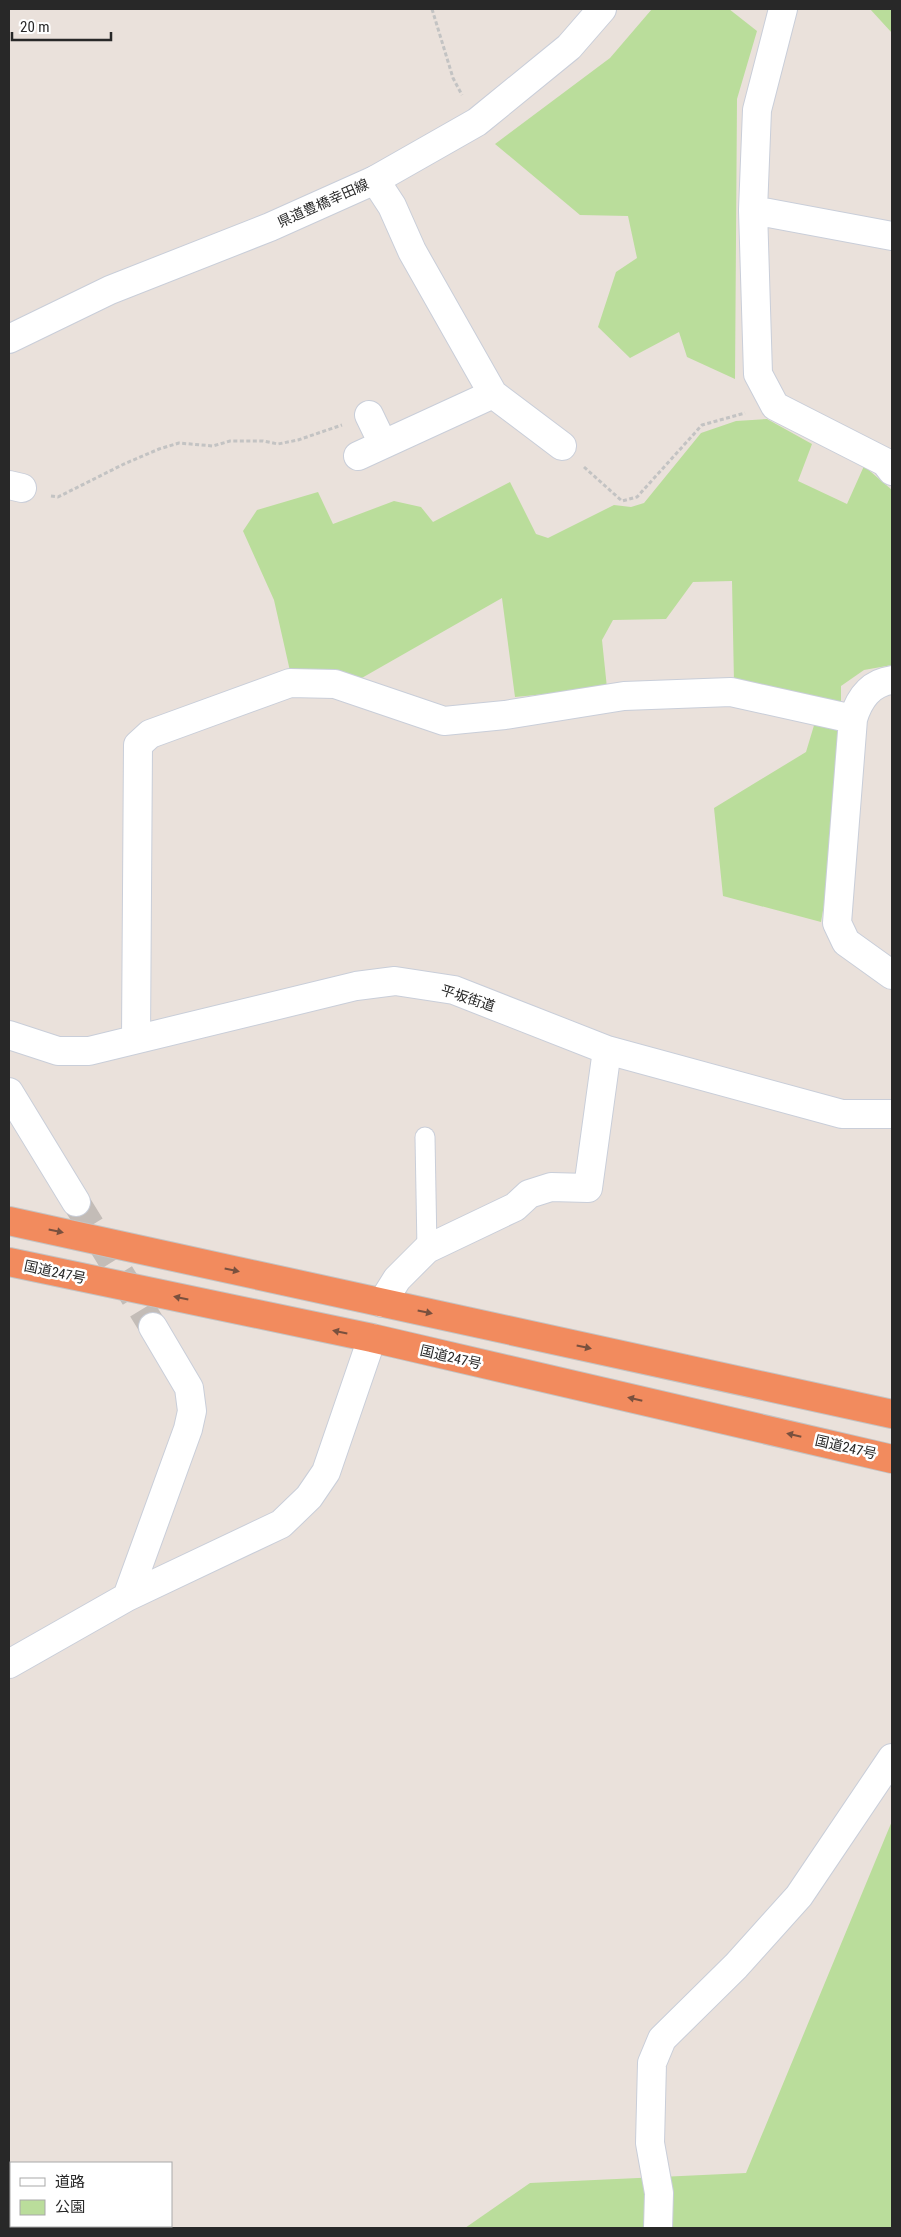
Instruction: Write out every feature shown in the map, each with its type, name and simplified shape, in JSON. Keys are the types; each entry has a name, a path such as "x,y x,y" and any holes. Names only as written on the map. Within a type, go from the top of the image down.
{"highway":[{"path":"9,1221 892,1414"},
{"name":"国道247号","path":"9,1262 372,1338 892,1459"}],"street":[{"name":"県道豊橋幸田線","path":"9,339 110,290 270,227 375,180 477,122 569,47 602,9"},
{"path":"783,9 757,110 753,210 758,374 775,406 885,462 892,471"},
{"path":"375,180 392,206 412,251 493,394 562,446"},
{"path":"753,210 892,236"},
{"path":"358,456 493,394"},
{"path":"369,415 383,444"},
{"path":"892,680 872,687 858,703 853,719 837,923 846,942 892,975"},
{"path":"136,1039 138,745 150,734 290,683 334,684 444,722 505,716 624,696 731,692 853,719"},
{"name":"平坂街道","path":"9,1035 58,1051 88,1051 356,986 395,981 454,990 607,1050 842,1114 892,1114"},
{"path":"382,1302 397,1279 427,1249 515,1206 529,1194 551,1187 588,1188 607,1050"},
{"path":"9,1092 76,1202"},
{"path":"127,1597 188,1429 192,1411 189,1388 153,1328"},
{"path":"9,1664 127,1597 281,1524 309,1497 326,1472 372,1338"},
{"path":"658,2228 659,2193 650,2143 652,2063 662,2039 736,1966 799,1896 892,1758"}],"lane":[{"path":"425,1137 427,1249"}],"path":[{"path":"432,9 453,78 465,99"},
{"path":"562,446 622,501 637,497 702,425 775,406"},
{"path":"16,486 47,496 58,497 124,464 159,449 179,443 214,446 230,441 263,441 278,444 298,440 369,415"}],"green space":[{"path":"652,9 729,9 757,31 737,99 735,379 687,357 679,332 630,358 598,327 616,272 637,258 628,216 580,215 495,144 610,58"},
{"path":"870,9 892,9 892,33"},
{"path":"767,419 812,444 798,481 847,504 864,466 892,490 892,665 864,670 841,686 841,749 830,871 821,922 723,896 714,808 806,752 821,702 734,683 732,581 693,582 666,619 613,620 602,640 607,688 515,697 502,598 360,679 290,671 274,600 243,531 257,510 318,492 333,524 394,501 421,507 433,522 510,482 536,534 548,538 614,505 631,507 644,503 701,433 736,421"},
{"path":"892,1821 892,2228 465,2228 530,2183 746,2173"}],"tunnel":[{"path":"76,1202 153,1327"}]}
